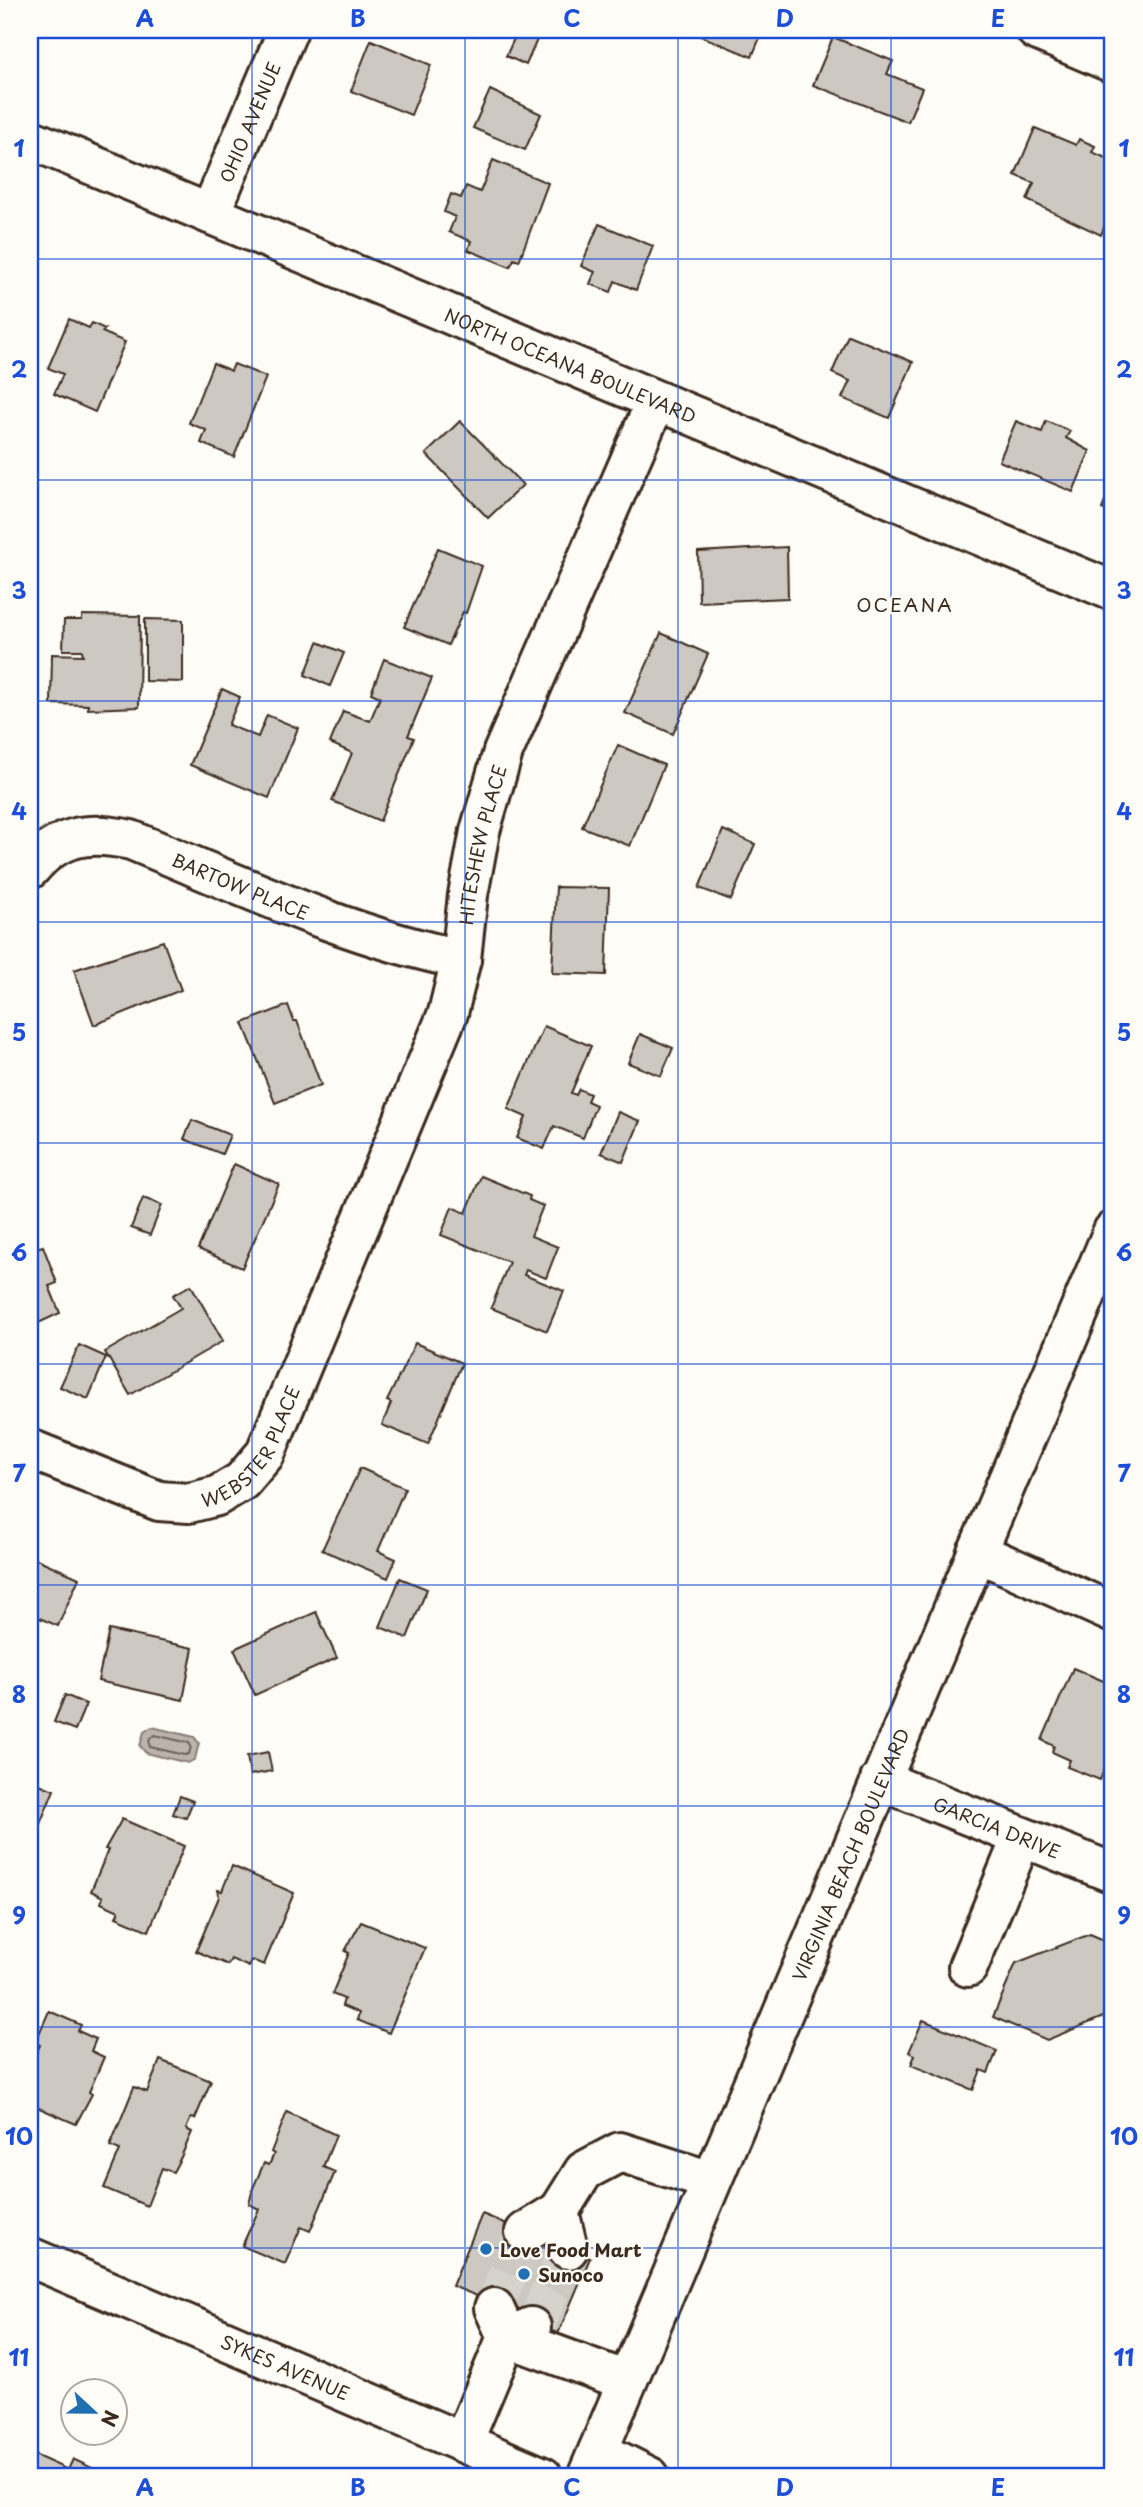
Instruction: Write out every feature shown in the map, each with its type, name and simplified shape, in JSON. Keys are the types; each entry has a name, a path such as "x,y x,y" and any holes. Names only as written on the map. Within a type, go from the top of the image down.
{"street":[{"name":"OHIO AVENUE","path":"210,214 288,30"},
{"path":"1036,30 1113,63"},
{"name":"NORTH OCEANA BOULEVARD","path":"30,139 1113,591"},
{"name":"HITESHEW PLACE","path":"329,1297 440,1036 461,959 468,895 480,831 503,752 656,401"},
{"name":"BARTOW PLACE","path":"30,869 38,859 56,846 77,837 104,834 131,840 350,929 461,959"},
{"name":"VIRGINIA BEACH BOULEVARD","path":"592,2464 1113,1231"},
{"name":"WEBSTER PLACE","path":"30,1449 159,1501 189,1503 217,1496 242,1481 265,1454 329,1297"},
{"path":"977,1552 1113,1613"},
{"name":"GARCIA DRIVE","path":"880,1780 1113,1873"},
{"path":"968,1967 1022,1836"},
{"path":"526,2232 559,2211 584,2171 620,2152 711,2182"},
{"path":"559,2211 568,2249"},
{"name":"SYKES AVENUE","path":"30,2257 543,2477"},
{"path":"463,2442 512,2323 627,2381"},
{"path":"592,2464 650,2477"}],"water":[{"path":"152,1727 194,1737 199,1743 195,1759 188,1763 146,1753 140,1746 144,1732"}],"building":[{"path":"518,30 539,35 526,65 506,56"},
{"path":"686,30 763,30 752,57"},
{"path":"833,37 893,61 887,74 922,88 908,122 813,85"},
{"path":"371,40 431,65 411,115 351,91"},
{"path":"490,90 541,114 525,150 473,128"},
{"path":"1035,128 1076,145 1079,139 1095,146 1092,152 1113,161 1113,206 1101,235 1027,200 1034,183 1015,175"},
{"path":"493,160 548,183 519,261 514,259 510,267 468,250 471,241 449,232 455,217 444,212 451,194 461,198 466,186 480,192"},
{"path":"599,224 653,246 636,290 615,281 611,292 590,284 595,272 581,266"},
{"path":"69,319 89,328 92,323 105,329 102,332 125,342 95,412 54,394 63,374 48,368"},
{"path":"848,335 913,362 889,418 842,398 850,381 832,373"},
{"path":"213,363 231,371 234,364 266,377 234,457 201,443 206,430 189,423"},
{"path":"460,421 523,485 488,518 426,454"},
{"path":"1016,421 1042,432 1046,421 1070,431 1066,438 1090,451 1073,492 999,461"},
{"path":"1113,482 1113,514 1102,509"},
{"path":"787,547 788,598 699,602 698,552"},
{"path":"438,548 482,566 466,613 463,612 448,645 404,627"},
{"path":"82,615 140,616 139,707 88,709 88,705 51,704 52,654 83,655 82,650 63,650 64,620 82,620"},
{"path":"145,619 183,620 183,682 145,681"},
{"path":"661,633 708,654 673,734 625,713"},
{"path":"318,642 344,653 330,686 305,675"},
{"path":"384,659 432,678 408,736 414,738 380,821 332,801 352,753 330,743 343,711 370,721 380,697 371,693"},
{"path":"222,689 240,697 228,725 258,737 267,715 298,728 269,798 190,765"},
{"path":"618,745 664,765 630,846 582,827"},
{"path":"723,830 755,844 731,900 699,888"},
{"path":"556,887 609,888 606,975 552,973"},
{"path":"163,941 181,990 94,1025 74,970"},
{"path":"288,1005 294,1021 297,1021 321,1085 275,1103 243,1023"},
{"path":"544,1026 591,1046 571,1093 576,1095 579,1089 590,1094 587,1101 596,1105 583,1138 554,1126 544,1149 517,1138 526,1117 508,1109"},
{"path":"640,1034 673,1048 661,1076 628,1063"},
{"path":"618,1112 640,1121 623,1162 601,1153"},
{"path":"192,1120 230,1135 222,1154 184,1139"},
{"path":"234,1164 279,1184 242,1268 198,1249"},
{"path":"481,1176 530,1196 529,1200 543,1206 531,1236 558,1247 546,1278 526,1270 524,1275 564,1291 547,1331 491,1308 509,1262 441,1235 452,1207 466,1213"},
{"path":"143,1198 162,1205 150,1235 131,1228"},
{"path":"30,1233 36,1248 43,1246 57,1283 49,1286 60,1313 30,1327"},
{"path":"191,1285 223,1341 130,1395 105,1352 181,1308 173,1295"},
{"path":"415,1343 462,1363 428,1444 382,1425 391,1403 387,1401"},
{"path":"79,1345 106,1357 88,1399 60,1387"},
{"path":"360,1468 405,1488 378,1551 396,1559 388,1578 322,1550"},
{"path":"30,1556 79,1578 58,1626 30,1614"},
{"path":"400,1578 427,1589 407,1638 380,1627"},
{"path":"316,1612 337,1658 255,1695 234,1649"},
{"path":"109,1630 193,1648 183,1700 98,1681"},
{"path":"1073,1668 1113,1685 1113,1748 1100,1780 1067,1767 1070,1760 1052,1752 1054,1746 1042,1740"},
{"path":"65,1695 86,1704 75,1730 54,1722"},
{"path":"268,1752 272,1771 250,1775 247,1756"},
{"path":"30,1780 54,1790 30,1848"},
{"path":"180,1796 193,1801 186,1818 173,1814"},
{"path":"122,1819 184,1846 149,1931 116,1917 119,1911 101,1903 103,1897 91,1891 108,1850 105,1849"},
{"path":"232,1866 294,1893 264,1965 252,1960 249,1967 231,1959 228,1965 196,1951 219,1897 218,1890 222,1891"},
{"path":"361,1922 425,1948 389,2033 357,2020 359,2013 342,2006 344,1999 332,1994 349,1953 345,1951"},
{"path":"1090,1934 1113,1944 1113,2013 1047,2040 993,2017 1016,1963"},
{"path":"49,2011 81,2025 78,2031 96,2039 91,2051 104,2057 89,2092 92,2094 76,2124 30,2104 30,2052 36,2054 40,2045 35,2043"},
{"path":"923,2020 997,2051 988,2073 981,2070 973,2090 911,2065 915,2055 909,2052"},
{"path":"160,2060 211,2081 195,2119 191,2118 186,2129 192,2132 181,2157 173,2172 162,2168 147,2206 104,2188 120,2150 110,2146 134,2087 147,2092"},
{"path":"287,2112 336,2135 323,2167 335,2172 310,2231 301,2227 285,2264 242,2246 259,2209 249,2204 253,2188 264,2163 269,2165 274,2154 271,2152"},
{"path":"482,2214 590,2258 558,2334 478,2301 477,2296 452,2286"},
{"path":"30,2453 68,2470 73,2459 111,2477 30,2477"}],"tunnel":[{"path":"494,2308 525,2232"},
{"path":"536,2325 568,2249"}],"place":[{"name":"Love Food Mart","path":"486,2249"},
{"name":"Sunoco","path":"524,2274"}],"district":[{"name":"OCEANA","path":"905,604"}]}
